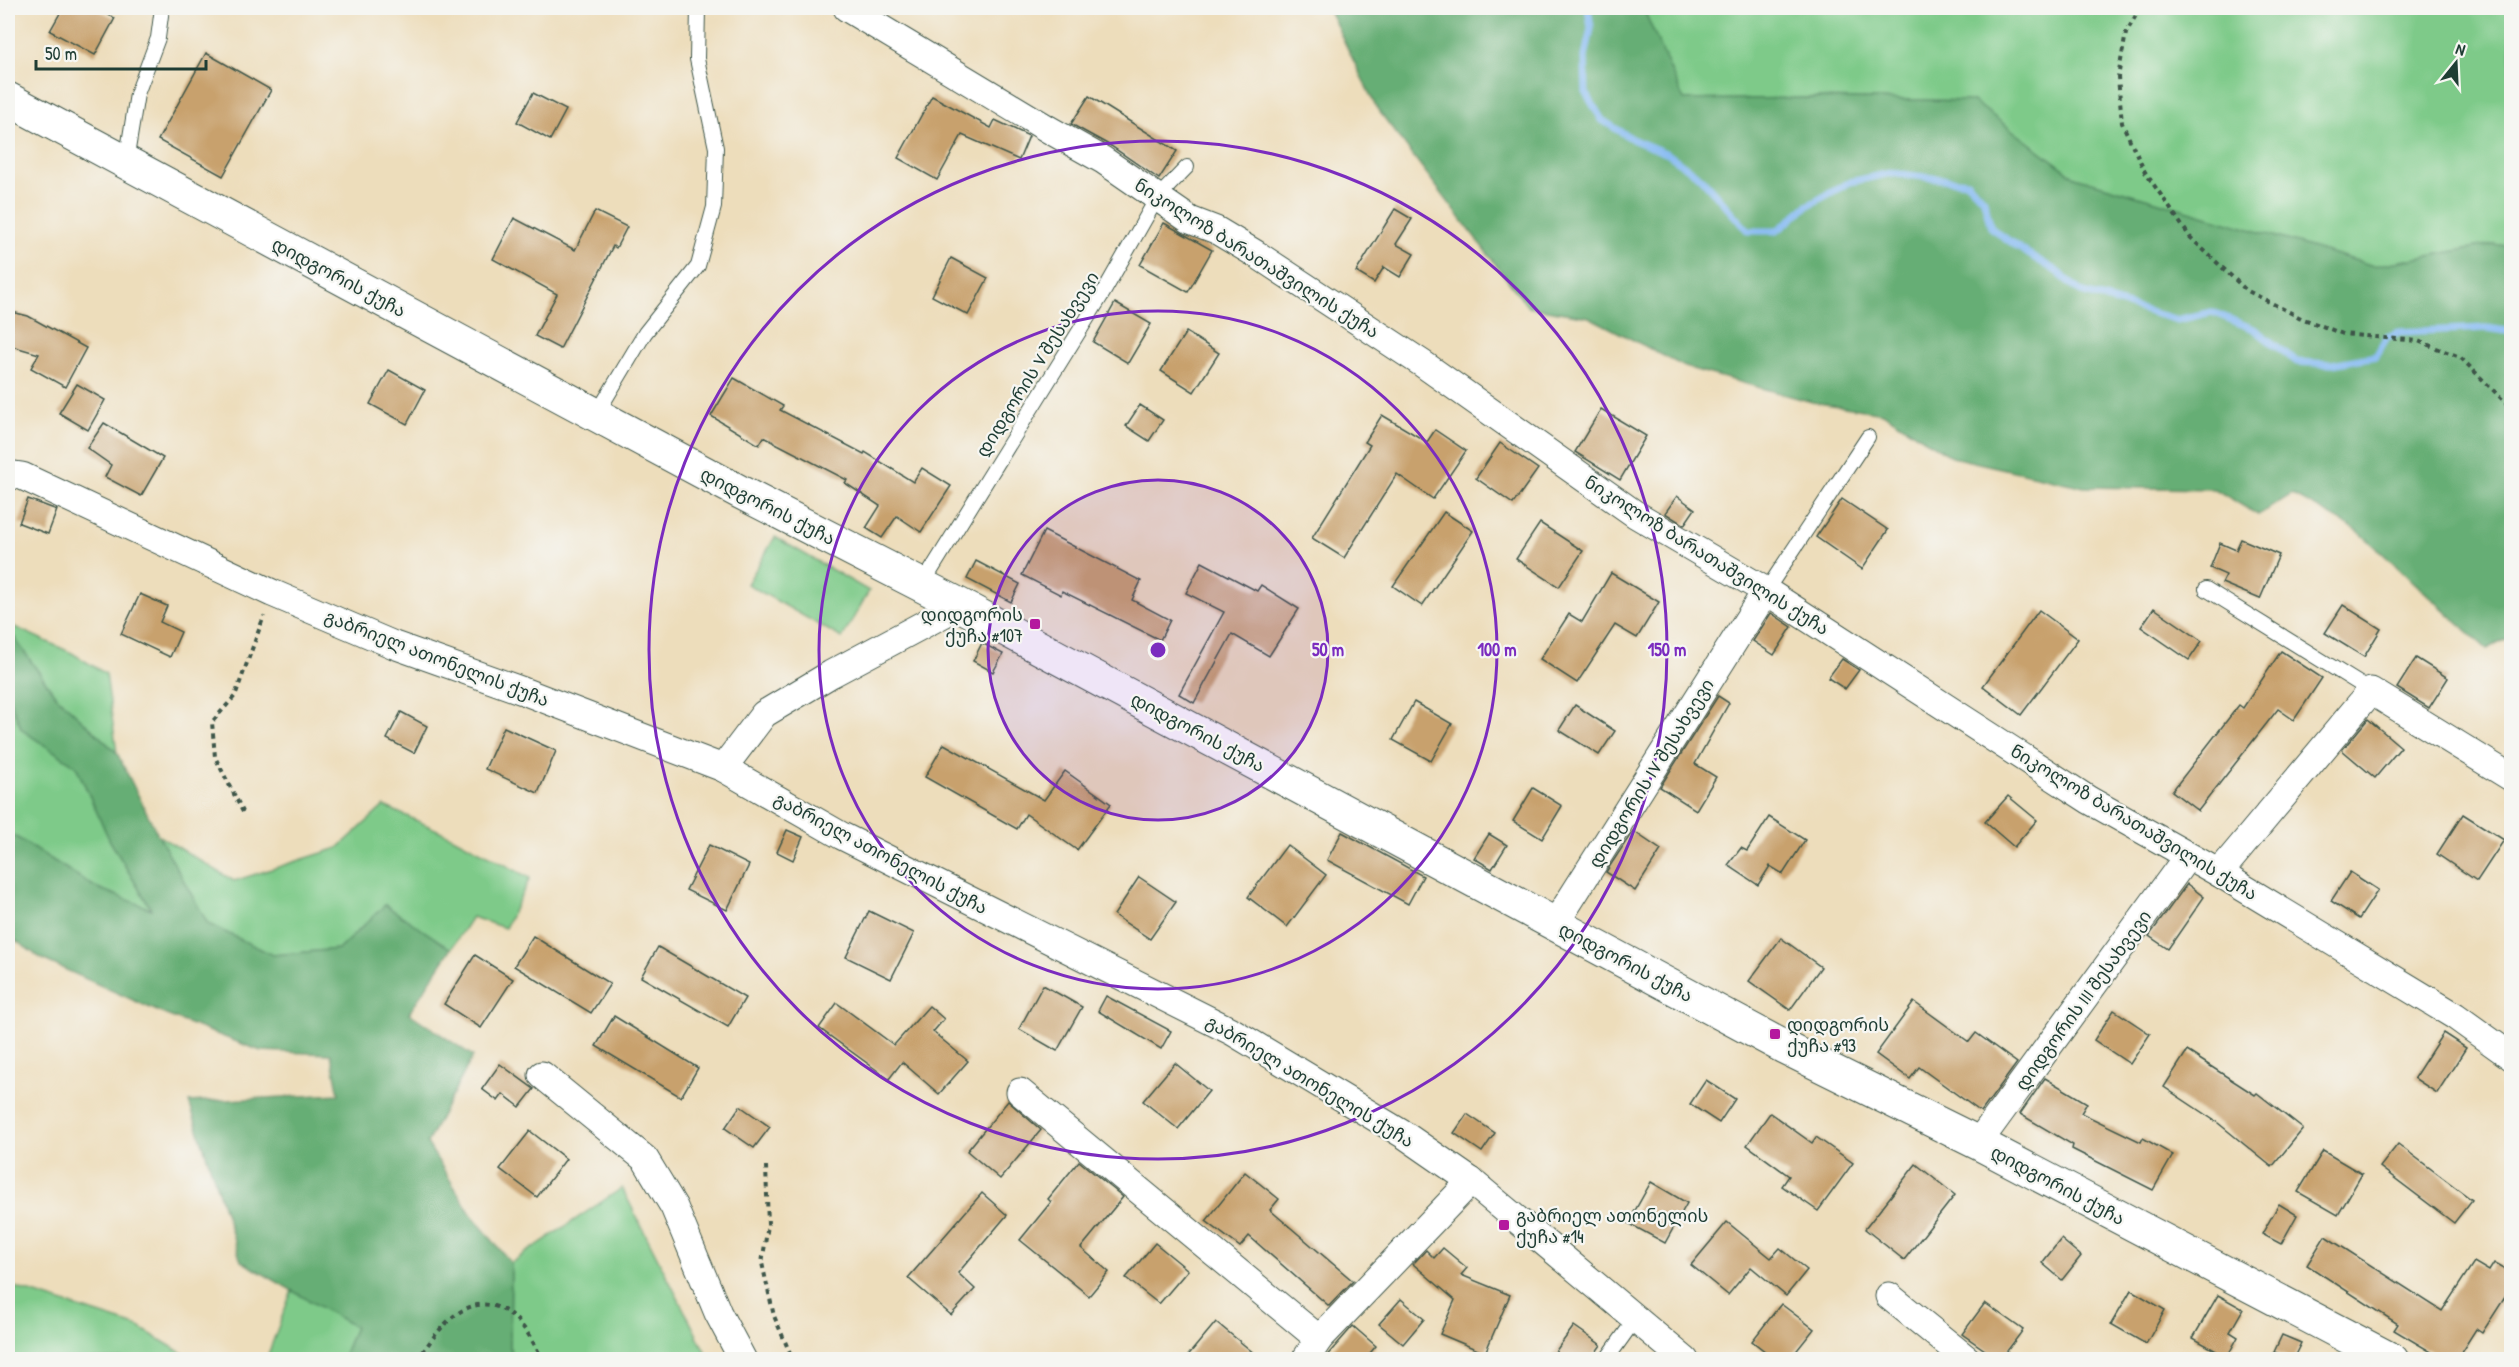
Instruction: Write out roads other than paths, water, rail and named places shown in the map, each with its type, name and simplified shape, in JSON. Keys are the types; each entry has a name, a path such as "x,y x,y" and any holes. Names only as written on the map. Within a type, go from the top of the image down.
{"street":[{"name":"ნიკოლოზ ბარათაშვილის ქუჩა","path":"847,8 1103,160 1190,220 1216,230 1256,254 1423,364 1635,514 1766,591 2089,800 2219,873 2455,1016 2511,1057"},
{"name":"დიდგორის ქუჩა","path":"8,99 596,415 960,605 1784,1047 1978,1143 2392,1359"},
{"name":"გაბრიელ ათონელის ქუჩა","path":"8,474 22,476 272,593 394,645 523,691 723,768 842,836 1233,1032 1406,1136 1471,1181 1685,1359"},
{"name":"დიდგორის IV შესახვევი","path":"1555,924 1766,591"},
{"path":"723,768 764,714 831,674 960,605"},
{"path":"2219,873 2370,691 2511,778"},
{"name":"დიდგორის III შესახვევი","path":"1978,1143 2187,857"},
{"path":"542,1075 645,1159 674,1207 718,1313 744,1359"},
{"path":"1020,1092 1312,1349 1471,1181"},
{"path":"1889,1296 1968,1359"}],"lane":[{"path":"126,163 137,94 158,38 162,8"},
{"path":"596,415 645,333 698,266 714,207 716,148 697,58 698,8"},
{"name":"დიდგორის V შესახვევი","path":"922,585 1103,293 1157,198 1187,167"},
{"path":"1766,591 1868,437"},
{"path":"2206,589 2370,691"},
{"path":"1606,1359 1636,1318"}],"waterway":[{"path":"1588,8 1591,28 1585,57 1586,93 1602,120 1634,140 1668,154 1701,178 1748,231 1777,231 1807,206 1850,182 1891,173 1967,182 1984,200 1991,228 2056,271 2081,292 2177,320 2212,312 2254,329 2297,362 2332,364 2376,356 2387,337 2399,332 2487,328 2512,332"}],"place":[{"name":"დიდგორის ქუჩა #107","path":"1035,624"},
{"name":"დიდგორის ქუჩა #93","path":"1775,1034"},
{"name":"გაბრიელ ათონელის ქუჩა #14","path":"1504,1225"}]}
